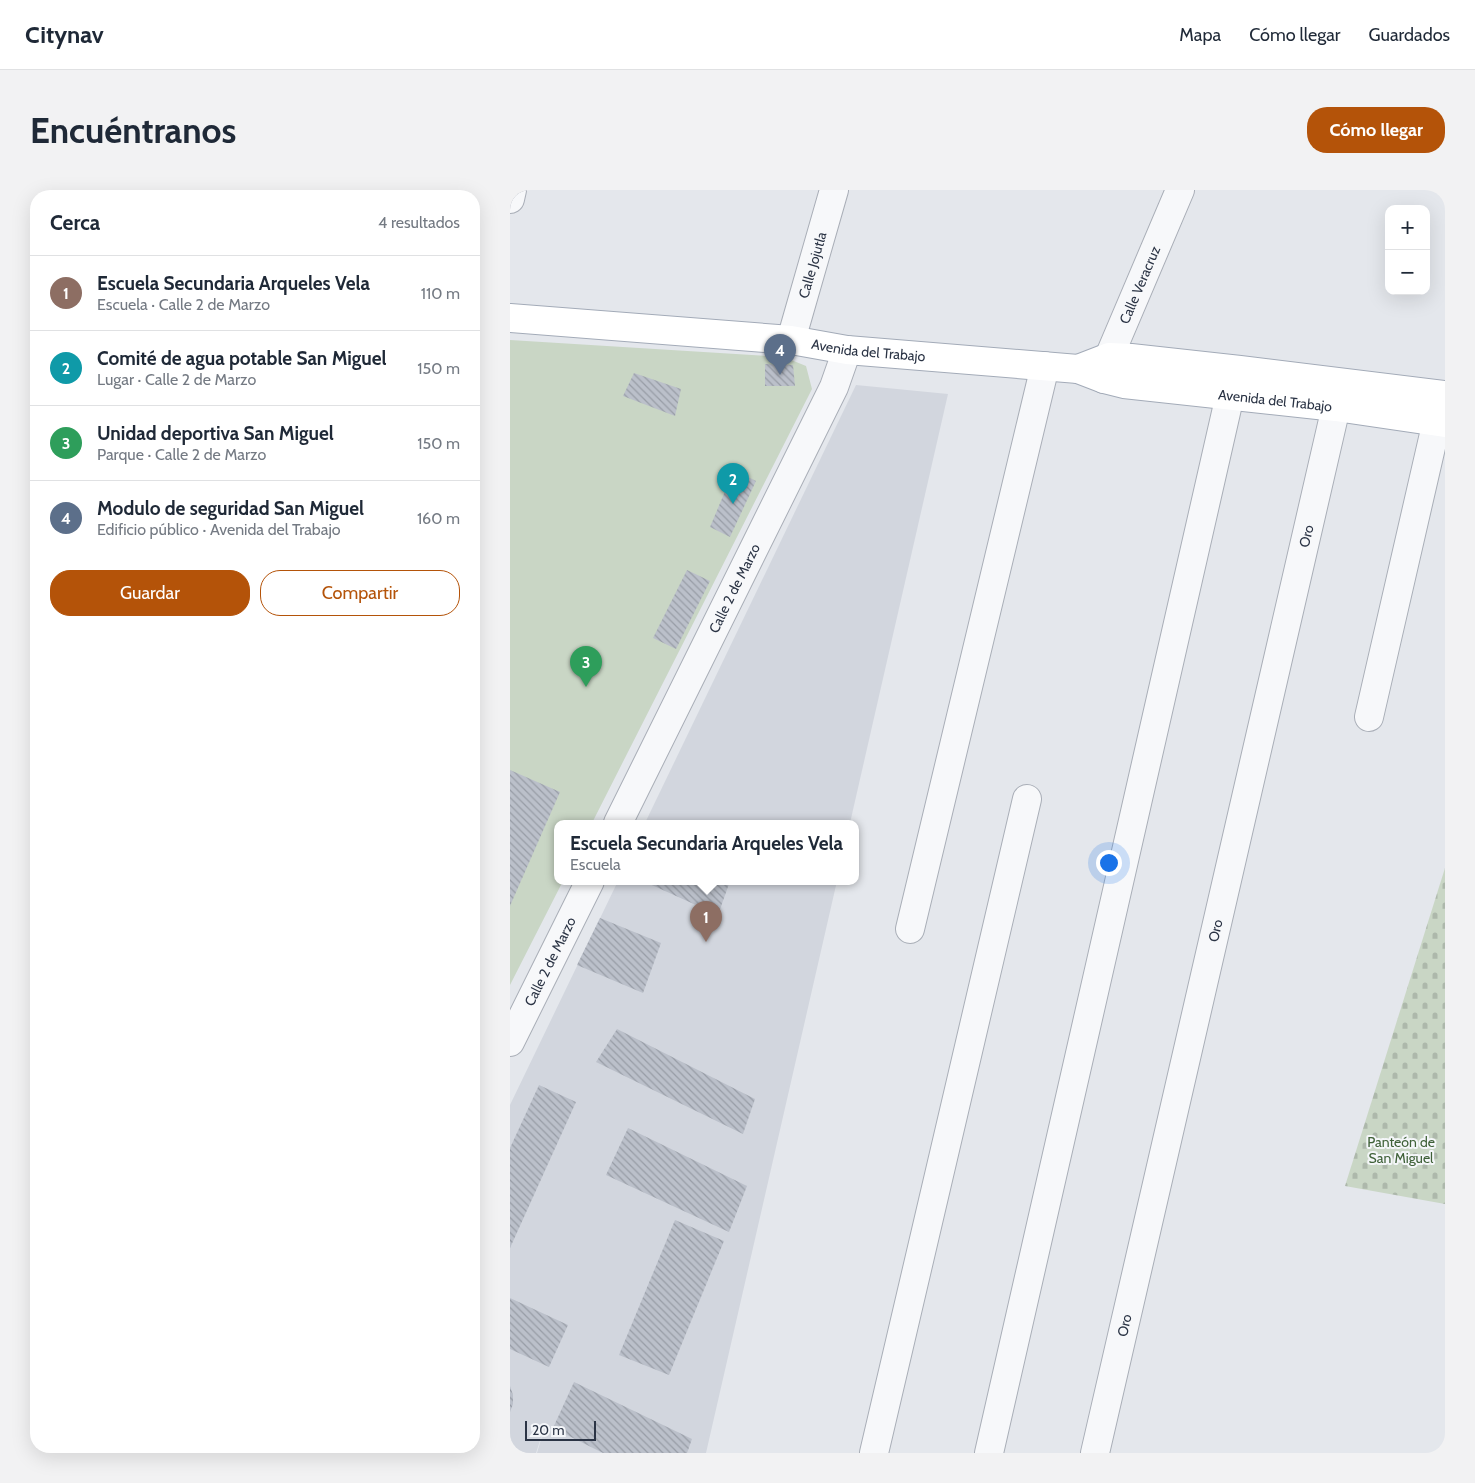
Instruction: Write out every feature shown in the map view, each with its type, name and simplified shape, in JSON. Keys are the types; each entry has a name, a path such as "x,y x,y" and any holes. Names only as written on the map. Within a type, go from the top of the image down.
{"main road":[{"name":"Avenida del Trabajo","path":"510,318 791,340 846,350 1078,369 1230,368 1445,395"},
{"name":"Avenida del Trabajo","path":"1106,368 1124,384 1336,407 1441,422"}],"street":[{"path":"510,199 512,190"},
{"name":"Calle Jojutla","path":"791,340 834,190"},
{"name":"Calle Veracruz","path":"1106,368 1173,191"},
{"name":"Calle 2 de Marzo","path":"619,820 834,387 846,350"},
{"path":"910,929 1045,366"},
{"path":"989,1453 1230,395"},
{"name":"Oro","path":"1095,1453 1336,407"},
{"path":"1369,717 1441,422"},
{"path":"874,1453 1028,800"},
{"name":"Calle 2 de Marzo","path":"510,1042 588,885"}],"shaded area":[{"path":"856,385 948,394 851,820 646,820"},
{"path":"616,885 836,885 706,1453 537,1453 547,1419 536,1453 510,1453 510,1105"}],"green space":[{"path":"510,340 784,357 806,366 812,389 594,820 554,820 554,885 561,885 510,985"},
{"name":"Panteón de San Miguel","path":"1445,868 1445,1204 1345,1186"}],"building":[{"path":"765,364 793,365 795,386 765,386"},
{"path":"634,373 681,389 675,416 623,396"},
{"path":"734,470 756,481 730,537 710,527"},
{"path":"687,570 710,581 676,649 653,638"},
{"path":"510,770 560,792 510,906"},
{"path":"652,885 729,885 718,915"},
{"path":"600,918 661,943 643,993 577,965"},
{"path":"617,1029 755,1099 743,1134 596,1062"},
{"path":"539,1085 576,1102 510,1248 510,1148"},
{"path":"628,1128 747,1186 729,1232 606,1175"},
{"path":"675,1220 724,1241 669,1375 619,1355"},
{"path":"510,1298 568,1325 549,1367 510,1349"},
{"path":"574,1382 692,1439 687,1453 603,1453 553,1428"},
{"path":"510,1386 513,1404 510,1412"}],"place":[{"name":"Modulo de seguridad San Miguel","path":"780,375"},
{"name":"Comité de agua potable San Miguel","path":"733,504"},
{"name":"Unidad deportiva San Miguel","path":"586,687"},
{"name":"Escuela Secundaria Arqueles Vela","path":"706,942"}]}
